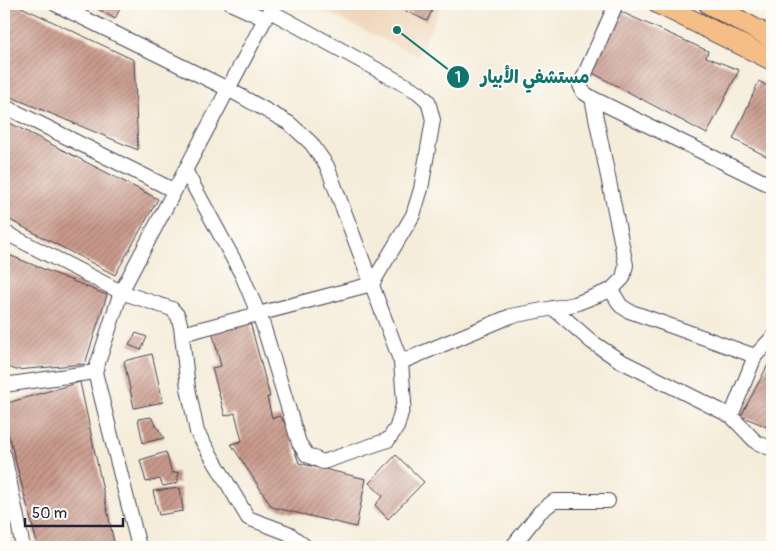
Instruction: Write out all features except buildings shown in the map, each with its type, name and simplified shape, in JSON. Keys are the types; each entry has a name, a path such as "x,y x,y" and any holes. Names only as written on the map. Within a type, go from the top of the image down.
{"highway":[{"path":"659,4 772,60"},
{"path":"709,4 772,38"}],"street":[{"path":"55,4 228,90 289,123 311,143 327,166 401,362 404,402 397,427 388,440 323,462 307,455 299,442 258,314 242,275 185,170"},
{"path":"182,334 372,284 413,215 421,189 431,138 432,109 428,101 418,92 269,11 232,4"},
{"path":"616,4 581,80 581,88 592,98 772,186"},
{"path":"139,547 94,372 121,292 173,190 269,11"},
{"path":"401,362 511,316 575,304 611,290 623,278 626,265 592,98"},
{"path":"4,106 173,190"},
{"path":"4,232 121,292 172,309 178,316 182,334 192,406 198,432 248,518 288,533 306,547"},
{"path":"611,290 621,306 629,311 755,356"},
{"path":"553,308 592,342 619,360 731,416 756,442 772,449"},
{"path":"731,416 755,356 772,338"},
{"path":"4,385 94,372"},
{"path":"4,455 23,547"},
{"path":"512,547 540,512 554,501 608,501"}],"shaded area":[{"path":"309,4 442,4 418,56"}],"place":[{"name":"مستشفي الأبيار","path":"397,30"}]}
